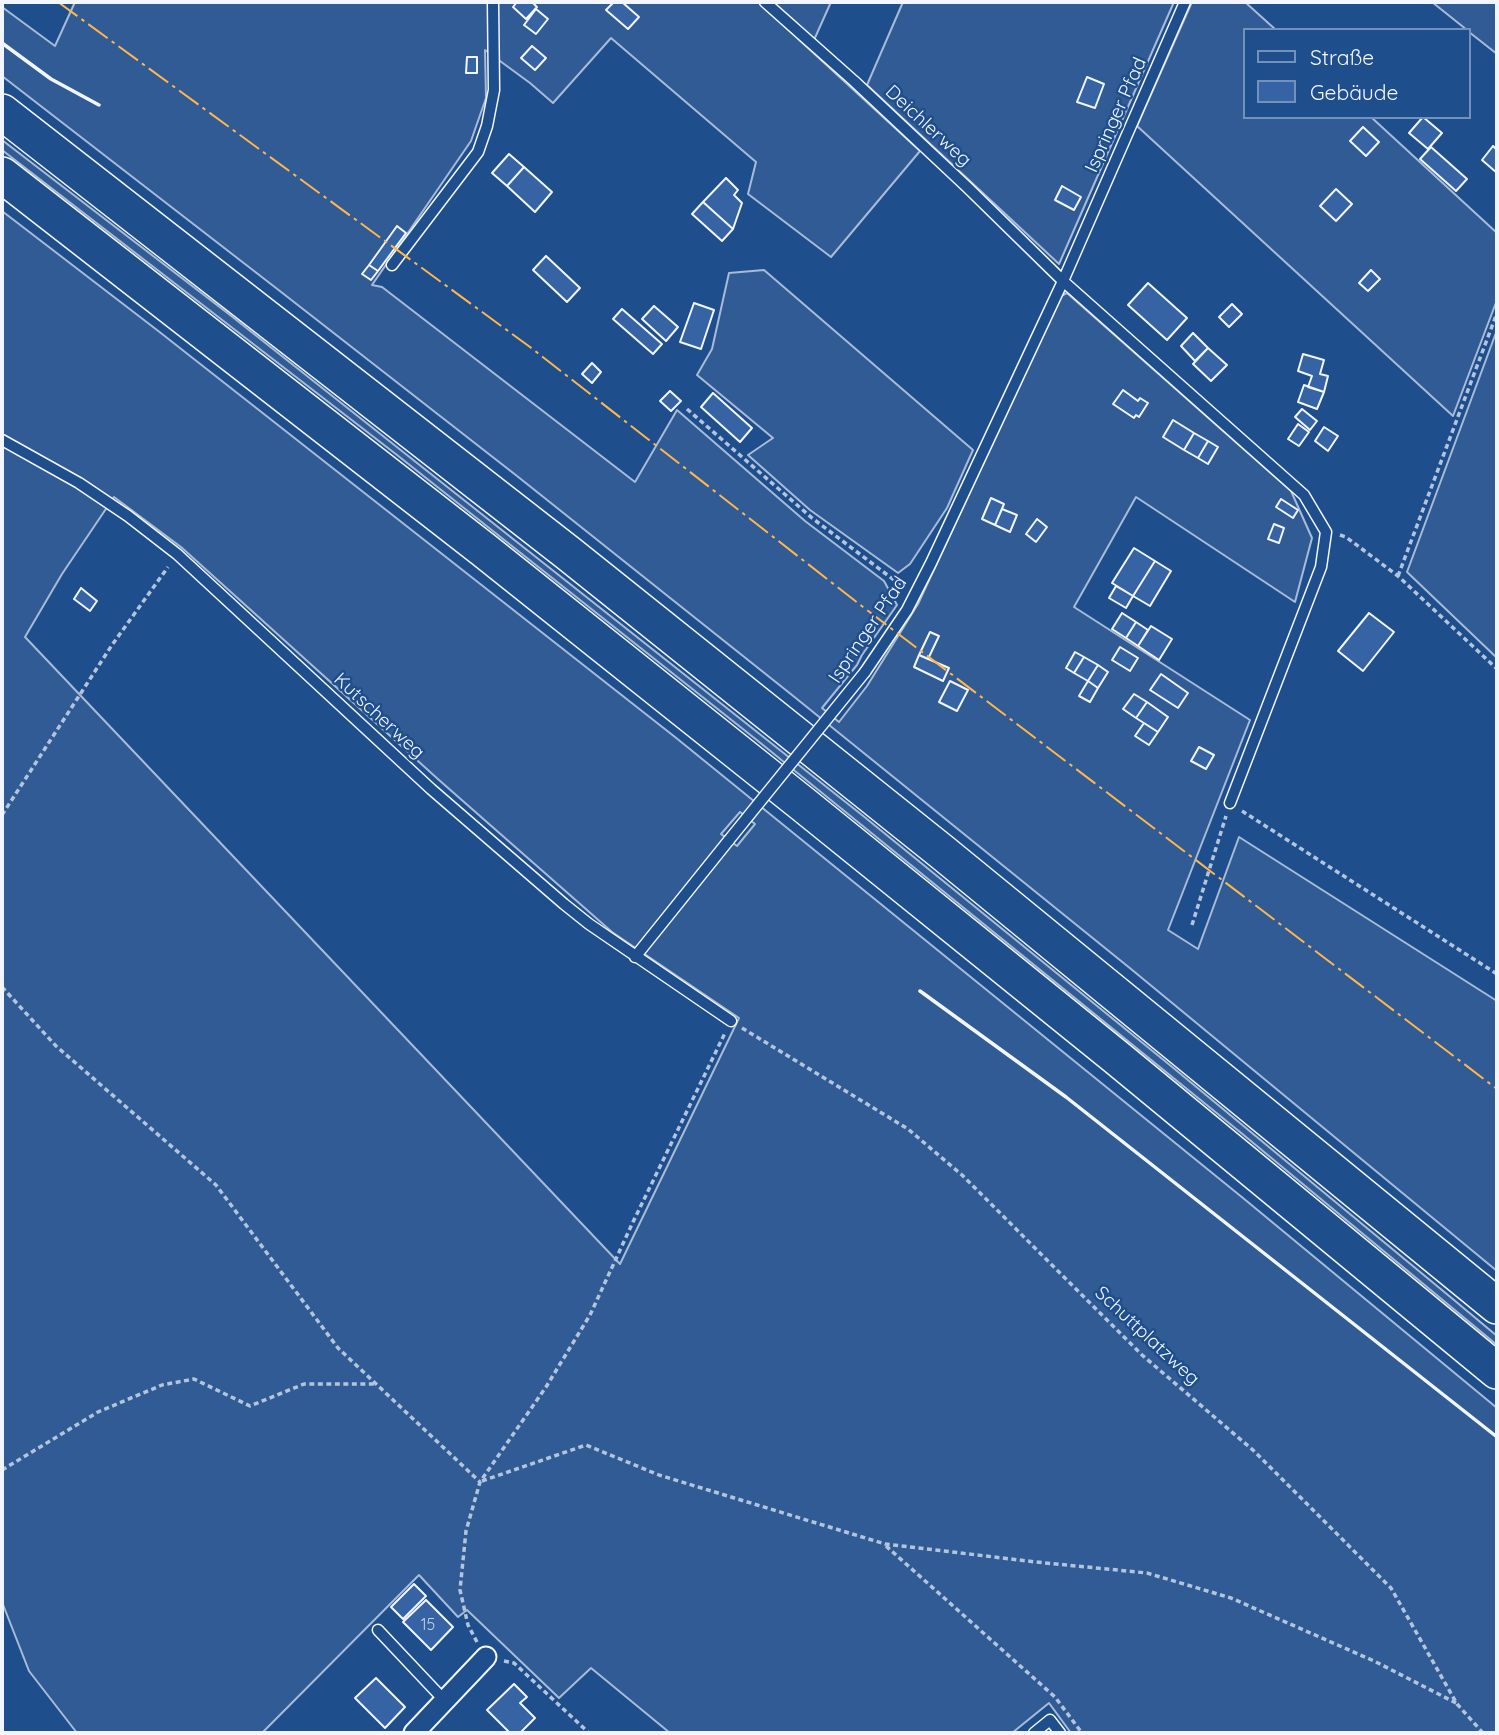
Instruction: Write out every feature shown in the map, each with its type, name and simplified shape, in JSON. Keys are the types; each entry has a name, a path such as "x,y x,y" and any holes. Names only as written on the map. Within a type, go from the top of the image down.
{"highway":[{"path":"2,112 600,579 964,869 1497,1306"},
{"path":"2,175 474,542 804,804 1497,1371"}],"street":[{"path":"414,1733 486,1657"}],"lane":[{"path":"392,265 478,152 487,127 494,90 493,2"},
{"name":"Deichlerweg","path":"765,2 967,187 1063,281"},
{"name":"Ispringer Pfad","path":"635,957 865,672 907,610 932,563 1063,281 1185,2"},
{"path":"1063,281 1304,495 1326,532 1321,567 1230,803"},
{"name":"Kutscherweg","path":"2,440 79,483 177,554 431,789 589,924 731,1021"},
{"path":"378,1630 445,1701"},
{"path":"1034,1733 1050,1720 1060,1733"}],"path":[{"path":"1398,576 1497,313"},
{"path":"687,410 812,518 915,595"},
{"path":"1326,532 1346,537 1398,576 1497,669"},
{"path":"2,815 112,645 177,554"},
{"path":"1192,925 1230,803 1497,974"},
{"path":"2,987 55,1046 216,1185 338,1348 480,1482"},
{"path":"589,1733 514,1663 486,1657 468,1625 460,1590 466,1531 480,1482 546,1387 590,1315 731,1021"},
{"name":"Schuttplatzweg","path":"731,1021 908,1129 962,1175 1142,1354 1254,1451 1391,1588 1457,1704 1483,1733"},
{"path":"2,1470 98,1412 162,1385 194,1379 250,1406 304,1384 376,1384"},
{"path":"480,1482 586,1445 659,1475 885,1544 1147,1573 1231,1598 1374,1661 1457,1704"},
{"path":"885,1544 1055,1696 1082,1733"}],"shaded area":[{"path":"75,2 758,2 920,151 831,257 748,194 756,162 611,38 553,103 485,50 486,98 471,141 372,285 382,287 635,482 677,410 805,521 884,581 897,605 857,665 822,708 839,722 867,686 918,604 1061,296 1067,293 1291,491 1312,538 1295,602 1136,497 1074,607 1250,720 1168,930 1198,949 1239,837 1497,1001 1497,1271 1131,969 792,695 517,476 2,76 2,7 55,46"},
{"path":"772,2 831,2 814,40"},
{"path":"903,2 1174,2 1059,264 867,85"},
{"path":"1192,2 1245,2 1274,28 1244,28 1244,119 1373,119 1497,233 1497,300 1453,416 1137,126"},
{"path":"1432,2 1497,2 1497,54 1471,34 1471,28 1464,28"},
{"path":"2,140 230,315 862,815 1454,1300 1497,1336 1497,1345 1240,1132 758,741 397,455 2,150"},
{"path":"2,211 675,737 1497,1408 1497,1733 1071,1733 1049,1703 1012,1733 670,1733 591,1668 559,1698 467,1610 458,1617 419,1575 262,1733 77,1733 29,1671 2,1602","holes":["114,497 181,547 612,932 739,1018 620,1264 25,637 62,574","740,812 755,824 737,846 721,834"]},
{"path":"764,270 973,450 947,508 910,564 898,573 810,510 748,455 773,438 697,375 712,349 729,273"},
{"path":"1497,330 1497,658 1407,572"}],"building":[{"path":"517,2 532,2 537,7 526,19 513,7"},
{"path":"614,2 622,2 639,17 628,29 606,10"},
{"path":"536,9 548,19 536,34 524,25"},
{"path":"532,46 546,58 535,70 521,58"},
{"path":"467,57 477,57 477,73 466,73"},
{"path":"1087,77 1104,84 1095,108 1077,102"},
{"path":"1421,119 1425,119 1442,133 1428,149 1409,133"},
{"path":"1363,127 1379,142 1366,156 1350,141"},
{"path":"1493,146 1497,150 1497,173 1482,160"},
{"path":"1431,147 1467,179 1456,191 1420,159"},
{"path":"509,154 524,167 507,186 492,173"},
{"path":"524,167 552,192 535,212 507,186"},
{"path":"726,178 738,190 734,195 742,203 733,229 703,202"},
{"path":"1062,186 1081,197 1074,210 1055,200"},
{"path":"1336,189 1352,204 1336,221 1320,206"},
{"path":"703,202 733,229 722,241 692,214"},
{"path":"397,226 406,233 378,271 369,265"},
{"path":"546,256 580,288 567,302 533,270"},
{"path":"369,265 378,271 371,280 362,274"},
{"path":"1371,270 1380,279 1368,291 1359,283"},
{"path":"1148,283 1187,318 1167,340 1128,305"},
{"path":"694,303 714,310 701,349 680,342"},
{"path":"1232,304 1242,314 1229,327 1219,317"},
{"path":"654,306 678,327 666,341 642,319"},
{"path":"622,309 662,344 653,354 613,319"},
{"path":"1193,333 1208,348 1195,361 1181,346"},
{"path":"1208,348 1227,365 1211,381 1193,364"},
{"path":"1303,354 1324,360 1320,374 1328,376 1324,392 1308,387 1312,376 1298,371"},
{"path":"592,363 601,372 592,383 582,374"},
{"path":"1304,385 1324,392 1317,409 1298,402"},
{"path":"1123,390 1138,401 1140,398 1148,403 1139,417 1136,415 1134,418 1113,404"},
{"path":"670,391 681,401 671,411 660,401"},
{"path":"713,393 752,428 740,442 701,407"},
{"path":"1302,409 1317,421 1310,430 1295,417"},
{"path":"1173,420 1194,433 1184,450 1163,437"},
{"path":"1298,424 1309,432 1299,446 1288,439"},
{"path":"1324,427 1338,436 1328,451 1315,441"},
{"path":"1194,433 1208,441 1198,458 1184,450"},
{"path":"1208,441 1218,447 1208,464 1198,458"},
{"path":"991,498 1004,504 995,525 982,519"},
{"path":"1281,499 1298,510 1293,518 1276,507"},
{"path":"1002,509 1017,515 1010,532 995,525"},
{"path":"1037,519 1047,527 1036,542 1026,534"},
{"path":"1274,524 1284,528 1279,543 1268,539"},
{"path":"1134,548 1155,561 1133,596 1112,583"},
{"path":"1155,561 1171,571 1150,606 1133,596"},
{"path":"1116,586 1133,596 1126,608 1109,598"},
{"path":"81,588 97,601 90,611 74,599"},
{"path":"1122,613 1136,622 1126,638 1112,629"},
{"path":"1369,613 1394,632 1363,671 1338,651"},
{"path":"1136,622 1148,630 1138,646 1126,638"},
{"path":"1151,626 1172,639 1159,660 1138,646"},
{"path":"930,632 939,636 928,659 919,655"},
{"path":"1120,647 1138,658 1130,671 1112,660"},
{"path":"1075,652 1084,657 1074,673 1066,668"},
{"path":"919,655 949,668 943,681 914,667"},
{"path":"1084,657 1098,665 1088,681 1074,673"},
{"path":"1098,665 1108,672 1098,688 1088,681"},
{"path":"1161,674 1188,693 1178,708 1150,690"},
{"path":"950,681 968,690 957,711 939,702"},
{"path":"1088,681 1098,688 1090,702 1079,696"},
{"path":"1134,694 1147,702 1136,718 1123,709"},
{"path":"1147,702 1168,717 1158,732 1136,718"},
{"path":"1144,723 1158,732 1149,745 1135,736"},
{"path":"1199,747 1214,755 1206,769 1191,761"},
{"path":"414,1584 426,1596 403,1619 391,1607"},
{"path":"426,1600 453,1627 431,1650 403,1622"},
{"path":"376,1678 405,1707 385,1728 355,1698"},
{"path":"514,1684 527,1697 520,1703 535,1718 520,1733 510,1733 487,1710"}],"wall":[{"path":"2,43 51,79 99,105"},
{"path":"920,991 1066,1097 1497,1437"}],"power":[{"path":"58,2 530,347 863,607 1497,1089"}]}
